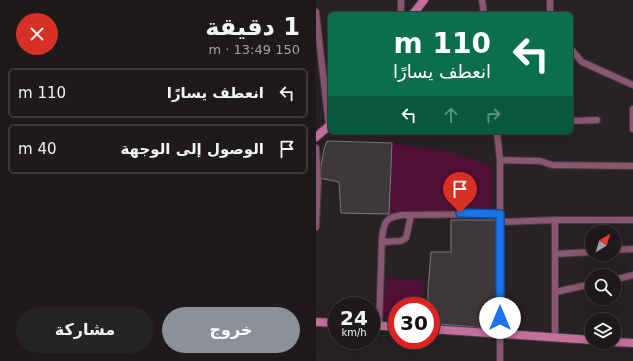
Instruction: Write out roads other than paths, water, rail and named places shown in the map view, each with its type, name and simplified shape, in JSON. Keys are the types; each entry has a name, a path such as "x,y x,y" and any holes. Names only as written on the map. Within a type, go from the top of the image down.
{"main road":[{"path":"415,12 424,0"},
{"path":"316,137 328,127"},
{"path":"316,322 328,323"},
{"path":"440,330 585,340"},
{"path":"621,343 633,344"}],"street":[{"path":"401,0 401,12"},
{"path":"482,0 484,12"},
{"path":"550,0 550,12"},
{"path":"316,12 328,117"},
{"path":"573,51 582,62 633,85"},
{"path":"633,109 633,129"},
{"path":"573,120 597,120"},
{"path":"497,134 500,160 500,361"},
{"path":"316,148 318,181 316,227"},
{"path":"500,160 540,161 552,165 633,166"},
{"path":"377,297 382,242 384,227 387,220 394,216 411,215 500,214"},
{"path":"382,242 401,241 406,238 411,215"},
{"path":"555,220 556,338"},
{"path":"500,222 633,220"},
{"path":"621,250 633,249"},
{"path":"555,254 585,252"},
{"path":"621,278 633,275"},
{"path":"555,292 585,286"}]}
